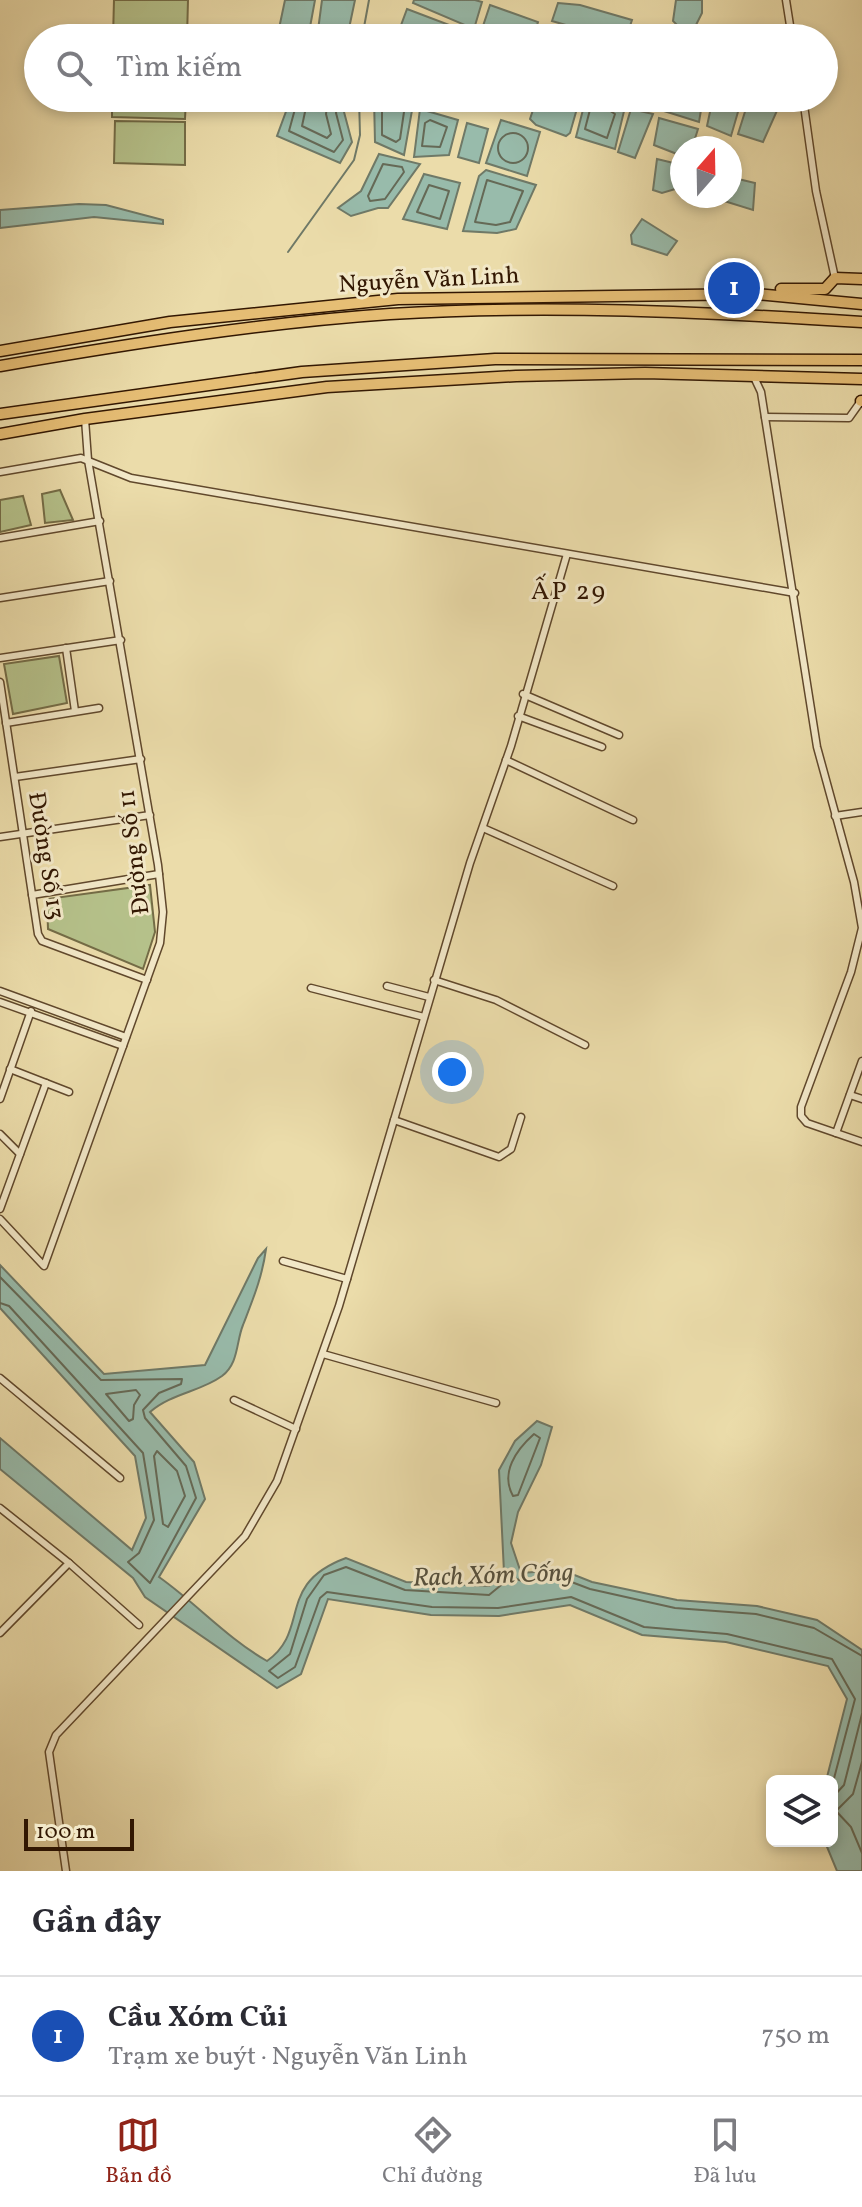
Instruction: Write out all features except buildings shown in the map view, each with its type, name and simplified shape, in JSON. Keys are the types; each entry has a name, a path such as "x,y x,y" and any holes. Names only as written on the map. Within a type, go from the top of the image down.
{"main road":[{"path":"756,294 761,288 825,289 835,278 862,279"},
{"name":"Nguyễn Văn Linh","path":"0,351 170,322 398,299 756,294 862,304"},
{"name":"Nguyễn Văn Linh","path":"0,366 165,338 390,314 520,310 697,312 862,322"},
{"path":"0,414 302,372 495,359 862,360"},
{"path":"0,434 85,419 327,387 516,376 753,375 862,379"}],"street":[{"path":"786,0 790,24"},
{"path":"805,112 816,191 835,278"},
{"path":"753,375 761,392 817,747 854,882 860,940 801,1107 801,1116 807,1123 862,1142"},
{"path":"761,392 773,376"},
{"path":"765,417 849,418 861,401"},
{"name":"Đường Số 11","path":"0,1219 44,1266 160,943 163,912 159,874 88,460 85,419"},
{"path":"0,472 88,460 97,467 131,478 795,593"},
{"path":"0,538 100,521"},
{"path":"66,1871 49,1752 56,1735 245,1536 277,1481 347,1279 434,980 506,760 523,694 567,554"},
{"path":"0,598 110,581"},
{"path":"0,658 121,640"},
{"path":"66,648 75,711"},
{"name":"Đường Số 13","path":"0,682 32,895 42,941 147,980"},
{"path":"523,694 619,735"},
{"path":"6,723 99,708"},
{"path":"518,716 602,747"},
{"path":"15,777 141,759"},
{"path":"506,760 633,820"},
{"path":"835,816 862,812"},
{"path":"0,837 150,815"},
{"path":"483,828 613,886"},
{"path":"32,895 159,874"},
{"path":"851,972 862,976"},
{"path":"434,980 496,1000 585,1045"},
{"path":"387,986 429,997"},
{"path":"311,988 424,1017"},
{"path":"0,991 126,1037"},
{"path":"0,1002 123,1046"},
{"path":"0,1099 34,1004"},
{"path":"836,1133 862,1062"},
{"path":"10,1069 69,1092"},
{"path":"0,1209 46,1083"},
{"path":"850,1095 862,1099"},
{"path":"394,1120 499,1157 511,1149 521,1117"},
{"path":"0,1134 20,1154"},
{"path":"283,1261 347,1279"},
{"path":"323,1354 496,1403"},
{"path":"0,1378 120,1478"},
{"path":"234,1400 296,1429"},
{"path":"0,1508 139,1625"},
{"path":"0,1633 69,1563"}],"green space":[{"path":"114,0 188,0 187,24 113,24"},
{"path":"112,112 185,112 185,119 112,117"},
{"path":"115,121 185,122 185,165 114,163"},
{"path":"60,490 73,520 45,523 42,494"},
{"path":"23,496 31,525 0,532 0,500"},
{"path":"59,656 67,703 13,714 4,664"},
{"path":"150,885 155,932 143,969 48,929 47,899"}],"water":[{"path":"285,0 315,0 311,24 280,24"},
{"path":"322,0 355,0 350,24 319,24"},
{"path":"414,0 482,2 475,24 462,24 413,3"},
{"path":"676,0 702,0 702,13 696,24 676,24 673,21"},
{"path":"558,3 580,5 632,20 631,24 562,24 552,21"},
{"path":"490,5 538,22 537,24 484,24"},
{"path":"407,9 447,24 401,24"},
{"path":"286,112 344,112 352,142 340,163 277,136"},
{"path":"374,112 412,112 404,155 375,142"},
{"path":"420,112 458,120 449,155 414,157"},
{"path":"532,112 576,112 570,133 566,136 536,125 530,119"},
{"path":"582,112 624,112 615,149 576,137"},
{"path":"630,112 653,114 635,158 618,152"},
{"path":"667,112 701,112 699,122"},
{"path":"710,112 738,112 731,136 707,126"},
{"path":"745,112 776,112 763,142 738,134"},
{"path":"659,118 698,129 696,136 670,136 670,151 654,145"},
{"path":"501,120 540,132 527,176 486,163"},
{"path":"467,123 488,129 479,163 458,157"},
{"path":"379,154 420,164 388,208 351,216 338,208 361,191"},
{"path":"657,159 670,162 670,191 662,193 653,190"},
{"path":"486,170 536,185 516,229 497,233 463,231 479,176"},
{"path":"424,174 460,183 447,229 403,219"},
{"path":"742,180 755,183 753,210 742,207"},
{"path":"106,205 163,220 163,224 94,217 0,228 0,210"},
{"path":"642,219 677,241 667,255 632,244 631,235"},
{"path":"266,1249 257,1288 234,1359 227,1371 150,1412 194,1462 205,1499 159,1577 267,1661 280,1649 288,1635 301,1594 310,1581 324,1569 346,1558 406,1582 489,1586 504,1572 499,1470 515,1441 537,1421 552,1427 541,1465 518,1512 511,1543 521,1573 562,1570 592,1582 677,1600 757,1606 817,1620 862,1650 862,1871 837,1871 827,1847 838,1847 838,1775 828,1775 847,1699 828,1666 726,1642 642,1635 570,1605 499,1616 431,1615 328,1599 301,1674 277,1688 145,1597 133,1578 0,1469 0,1438 132,1550 146,1518 135,1456 0,1308 0,1265 104,1374 205,1365 258,1258"}],"waterway":[{"path":"365,24 369,0"},
{"path":"288,252 354,160 360,135 359,112"}],"place":[{"name":"Cầu Xóm Củi","path":"734,288"}],"district":[{"name":"ẤP 29","path":"569,592"}],"water label":[{"name":"Rạch Xóm Cống","path":"493,1576"}]}
